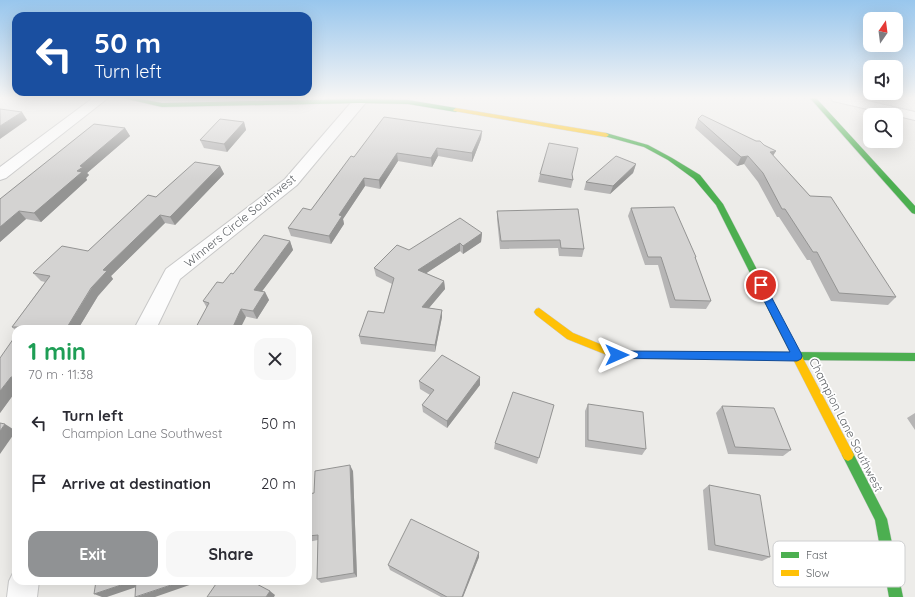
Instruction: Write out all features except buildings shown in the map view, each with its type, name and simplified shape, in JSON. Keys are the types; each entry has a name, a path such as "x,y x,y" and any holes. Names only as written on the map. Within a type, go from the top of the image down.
{"street":[{"path":"0,175 64,126"},
{"name":"Winners Circle Southwest","path":"147,325 173,274 292,182 339,126"},
{"name":"Champion Lane Southwest","path":"549,126 609,136 646,146 670,158 697,177 719,204 881,519 885,541"},
{"path":"838,126 915,211"},
{"path":"539,312 570,336 617,355 915,357"},
{"path":"22,597 24,585"},
{"name":"Champion Lane Southwest","path":"894,587 896,597"}],"traffic: fast":[{"path":"838,126 915,211"},
{"path":"606,135 646,146 670,159 697,177 719,204 776,316"},
{"path":"790,356 915,357"},
{"path":"848,455 881,519 885,541"},
{"path":"894,587 896,597"}],"traffic: slow":[{"path":"551,126 606,135"},
{"path":"539,312 570,336 617,355 790,356"},
{"path":"776,316 848,455"}],"route":[{"path":"617,355 797,356 761,285"}]}
